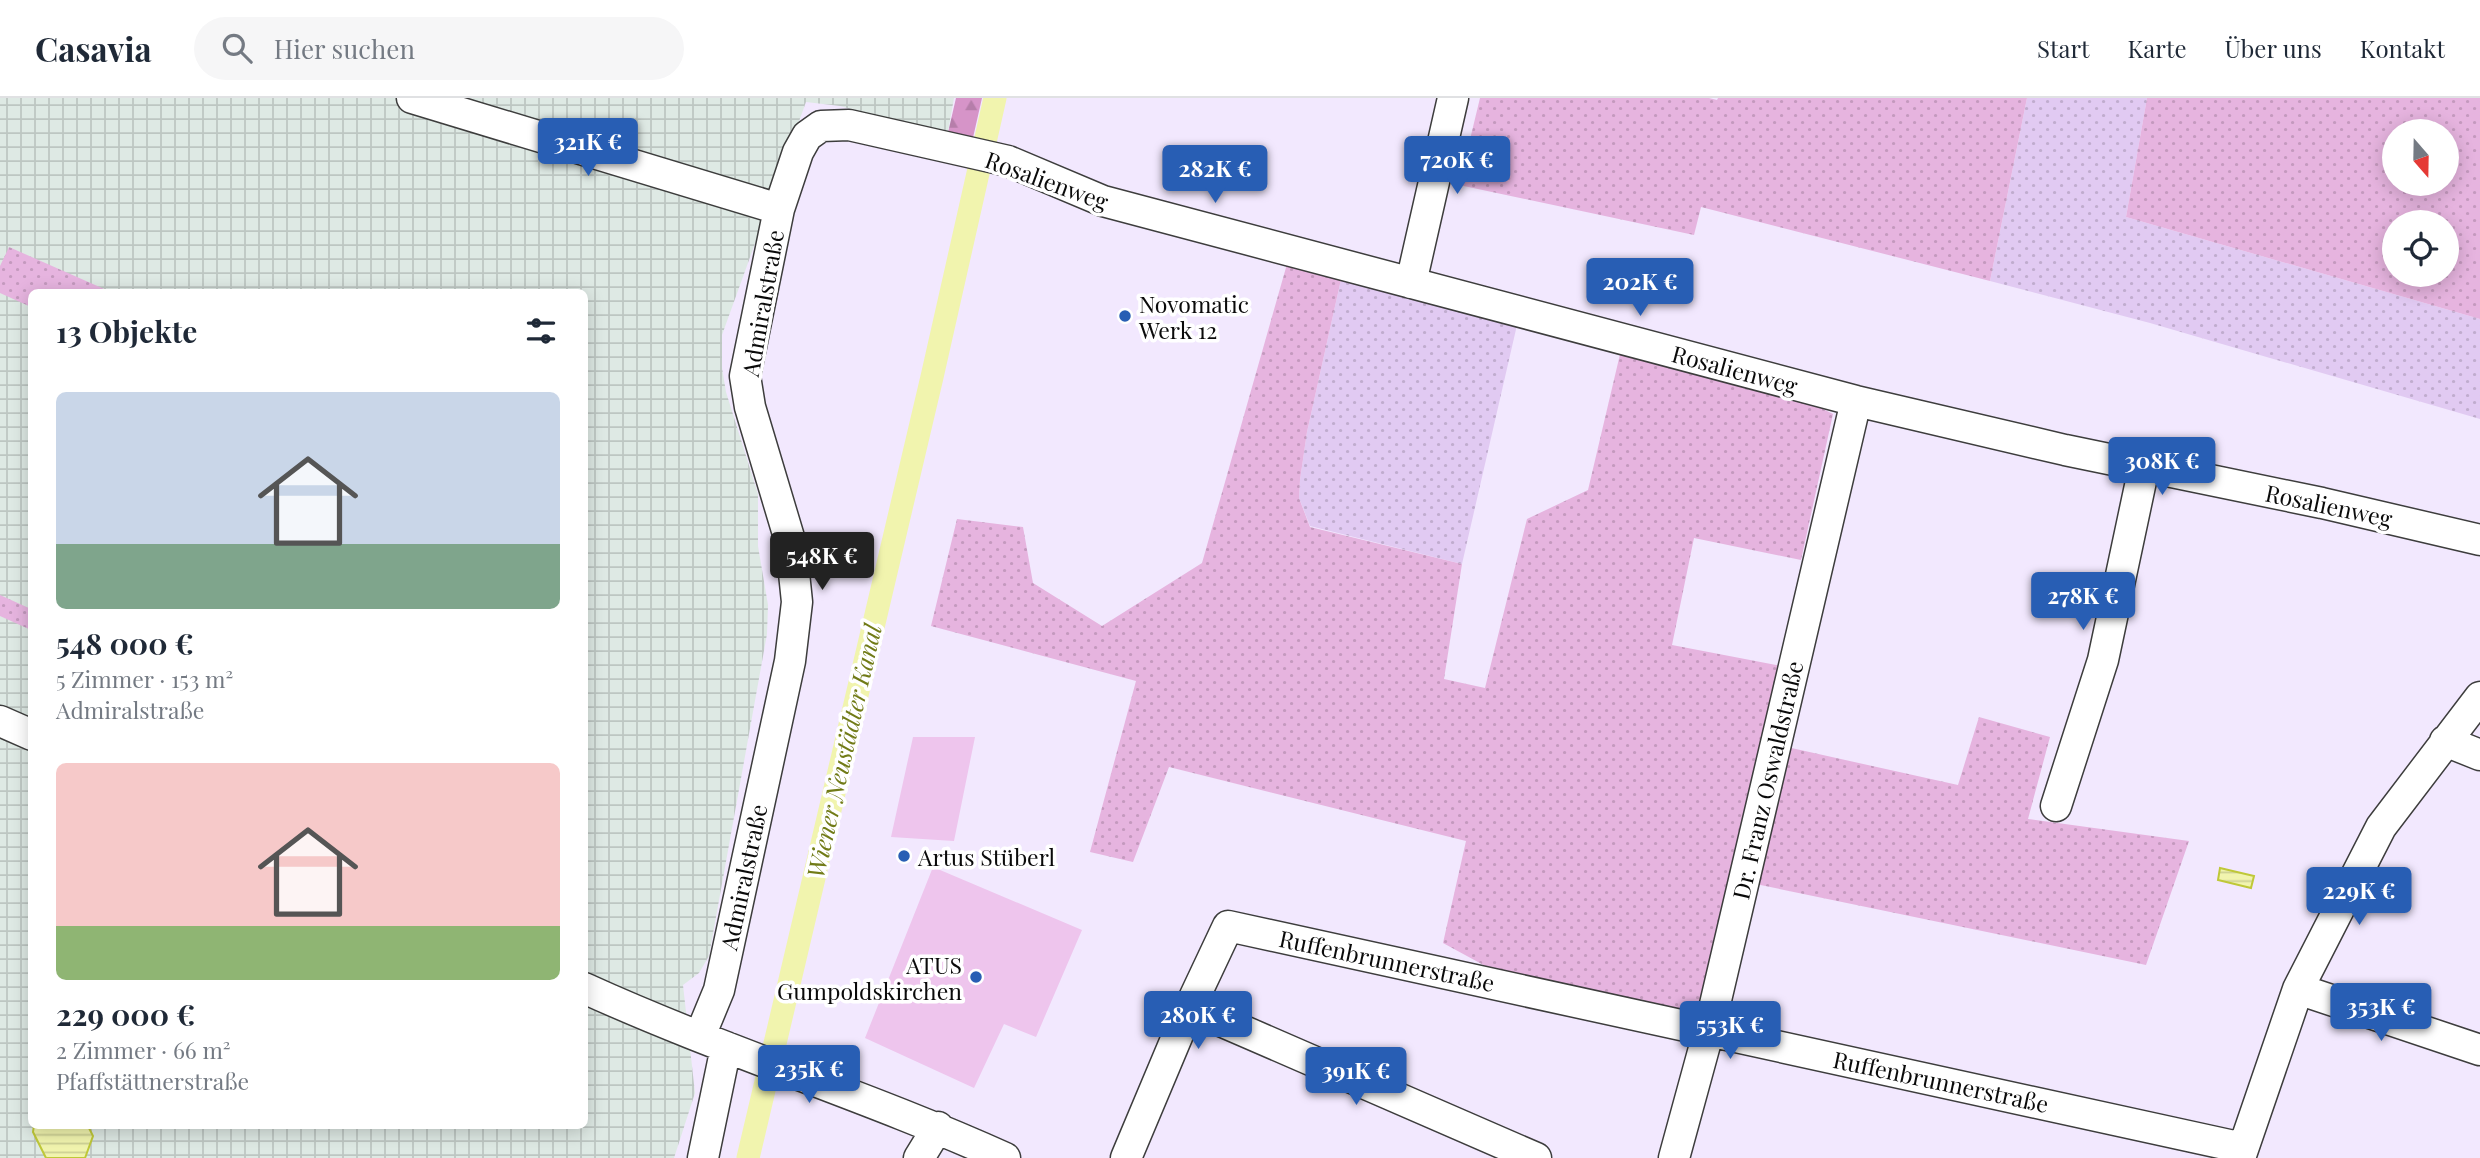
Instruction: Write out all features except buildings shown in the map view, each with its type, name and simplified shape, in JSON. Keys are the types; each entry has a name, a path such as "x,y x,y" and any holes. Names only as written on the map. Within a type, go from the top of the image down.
{"street":[{"path":"412,98 779,209"},
{"path":"1411,284 1453,98"},
{"name":"Admiralstraße","path":"703,1158 725,1046 719,990 790,661 797,601 790,544 750,407 745,376 779,209 798,152 807,136 821,126 849,125 960,151"},
{"name":"Rosalienweg","path":"960,151 999,159 1103,201 1856,401 2480,540"},
{"name":"Dr. Franz Oswaldstraße","path":"1674,1158 1709,1030 1856,401"},
{"path":"2056,806 2103,660 2144,467"},
{"path":"2242,1153 2298,989 2381,827 2480,697"},
{"path":"0,721 28,733"},
{"path":"2445,741 2480,755"},
{"name":"Ruffenbrunnerstraße","path":"1187,1013 1228,926 1709,1030 2242,1153"},
{"path":"2298,989 2480,1050"},
{"path":"588,990 725,1046 938,1127 1005,1158"},
{"path":"1126,1158 1187,1013 1207,1015 1536,1158"},
{"path":"919,1158 938,1127"}],"shaded area":[{"path":"0,98 954,98 947,137 840,106 806,102 722,335 722,368 726,392 758,494 758,546 768,605 767,634 709,956 699,973 683,985 695,1093 674,1158 0,1158"},
{"path":"1480,98 2027,98 1990,281 1701,207 1694,235 1459,185"},
{"path":"2027,98 2147,98 2126,217 2480,319 2480,419 2150,323 1990,281"},
{"path":"2147,98 2480,98 2480,319 2126,217"},
{"path":"9,247 104,289 28,289 28,306 0,293 0,266"},
{"path":"1287,264 1342,275 1307,432 1299,498 1310,527 1462,564 1444,679 1485,688 1527,519 1588,490 1621,350 1817,406 1833,414 1801,560 1694,538 1672,645 1781,666 1764,742 1958,785 1979,717 2050,737 2028,819 2189,841 2146,965 1741,881 1704,1021 1500,974 1443,943 1466,841 1169,767 1133,862 1090,852 1136,681 931,626 957,519 1023,527 1033,583 1102,626 1202,563"},
{"path":"1342,275 1517,325 1462,564 1310,526 1299,498 1300,480 1307,432"},
{"path":"0,595 28,608 28,629 0,616"},
{"path":"913,737 975,737 954,841 891,837"},
{"name":"ATUS Gumpoldskirchen","path":"933,867 1082,930 1036,1037 1004,1024 974,1088 865,1038"},
{"path":"2220,868 2254,876 2251,888 2218,880"},
{"path":"33,1129 90,1129 93,1136 85,1158 46,1158"}],"green space":[{"path":"956,98 982,98 972,142 947,137"}],"waterway":[{"name":"Wiener Neustädter Kanal","path":"748,1158 995,98"}],"place":[{"name":"Novomatic Werk 12","path":"1125,316"},
{"name":"Artus Stüberl","path":"904,856"},
{"name":"ATUS Gumpoldskirchen","path":"976,977"}]}
